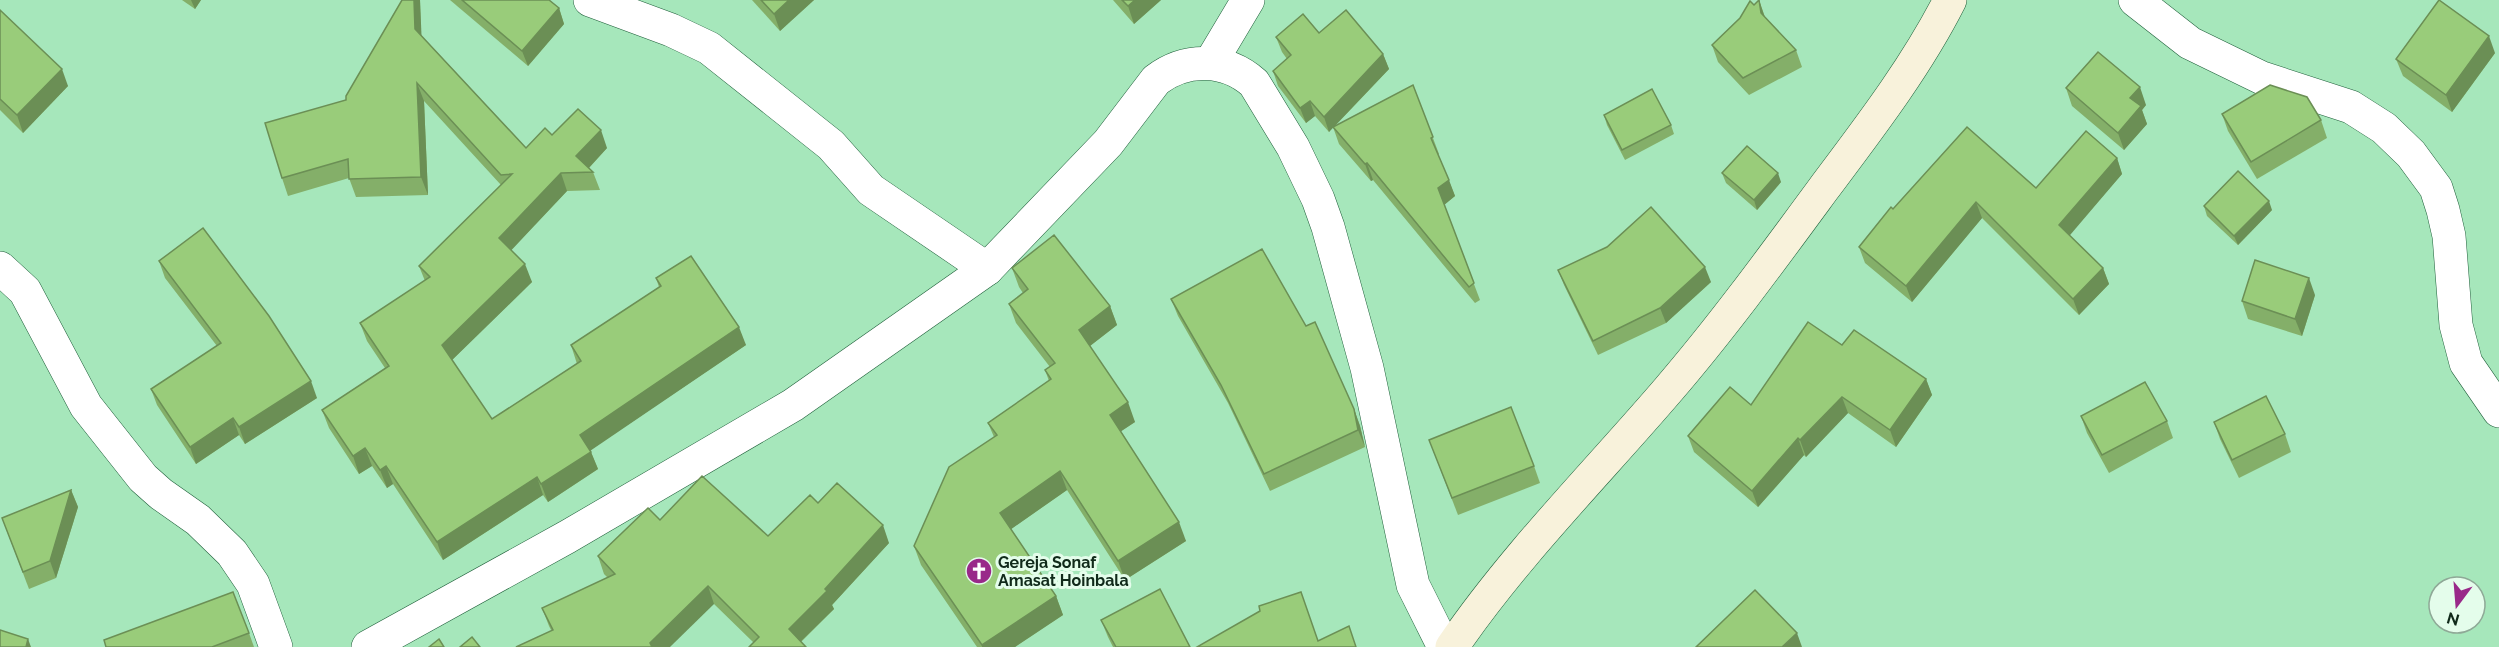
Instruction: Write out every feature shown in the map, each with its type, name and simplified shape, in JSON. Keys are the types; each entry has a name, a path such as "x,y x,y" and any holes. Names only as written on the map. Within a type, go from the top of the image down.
{"street":[{"path":"590,0 671,30 709,48 831,145 871,190 987,269"},
{"path":"1212,62 1248,0"},
{"path":"1452,647 1473,616 1616,447 1669,389 1785,241 1926,45 1950,0"},
{"path":"2135,0 2190,43 2262,78 2351,107 2384,128 2411,154 2436,188 2443,210 2449,236 2457,326 2466,363 2499,411"},
{"path":"368,647 567,537 793,405 987,269 1108,143 1156,80 1186,64 1212,62 1245,75 1254,83 1293,147 1318,199 1367,368 1413,585 1444,647"},
{"path":"0,268 25,291 86,406 143,478 198,520 232,553 253,584 276,647"}],"building":[{"path":"402,0 414,0 415,29 526,148 545,128 552,135 578,109 601,130 576,156 593,172 561,173 499,238 525,264 442,345 492,419 581,361 571,345 661,286 656,278 691,256 739,327 580,435 591,452 541,484 537,477 437,542 386,466 380,470 365,448 353,456 322,410 389,366 360,323 430,277 419,266 512,174 501,175 417,83 421,177 349,179 348,159 282,178 265,123 346,100 346,96"},
{"path":"462,0 549,0 559,8 522,51"},
{"path":"761,0 789,0 774,14"},
{"path":"1122,0 1135,0 1128,6"},
{"path":"1759,0 1761,13 1796,50 1743,78 1712,45 1740,18 1750,1 1754,5"},
{"path":"2439,0 2489,36 2446,95 2396,59"},
{"path":"0,10 62,69 17,115 0,99"},
{"path":"1346,10 1383,54 1324,117 1310,101 1300,108 1273,71 1291,55 1276,37 1303,14 1319,33"},
{"path":"2098,52 2140,87 2130,98 2141,106 2118,133 2066,88"},
{"path":"1413,85 1433,137 1431,138 1449,180 1438,188 1474,283 1469,287 1367,163 1365,164 1333,127"},
{"path":"2270,85 2307,97 2321,120 2251,162 2222,114"},
{"path":"1652,89 1671,125 1622,150 1604,115"},
{"path":"1967,127 2036,188 2086,131 2117,158 2059,225 2103,268 2073,299 1976,202 1906,286 1859,247 1891,207 1893,209"},
{"path":"1747,146 1778,173 1754,200 1722,173"},
{"path":"2238,171 2269,201 2234,236 2204,206"},
{"path":"1651,207 1705,267 1660,308 1593,341 1558,270 1607,247"},
{"path":"203,228 269,316 311,381 239,427 233,418 190,447 151,389 221,343 159,261"},
{"path":"1054,235 1110,306 1079,330 1128,402 1110,415 1179,522 1118,561 1060,471 1000,513 1056,596 982,645 914,546 949,467 997,435 988,423 1051,379 1045,370 1055,363 1009,304 1028,289 1012,268"},
{"path":"1262,249 1306,326 1315,322 1354,409 1358,430 1264,474 1221,385 1171,299"},
{"path":"2255,260 2309,278 2295,319 2242,301"},
{"path":"1808,322 1842,345 1854,330 1926,379 1890,430 1842,397 1800,440 1798,438 1752,491 1688,436 1730,387 1751,405"},
{"path":"2145,382 2167,421 2102,455 2081,416"},
{"path":"2266,396 2285,434 2232,460 2214,422"},
{"path":"1511,407 1534,466 1452,498 1429,440"},
{"path":"702,476 768,536 810,495 818,503 837,483 883,525 825,589 827,591 789,629 806,647 749,647 759,637 708,586 650,643 652,647 516,647 553,630 542,608 615,574 598,556 648,508 660,520"},
{"path":"71,490 50,561 23,572 2,518"},
{"path":"1160,589 1190,647 1116,647 1101,620"},
{"path":"1755,590 1797,633 1782,647 1696,647"},
{"path":"233,592 249,633 212,647 106,647 104,640"},
{"path":"1301,592 1318,641 1349,626 1356,647 1197,647 1260,611 1259,606"},
{"path":"0,630 28,639 26,647 0,647"},
{"path":"472,637 480,647 460,647"},
{"path":"439,639 444,647 429,647"}],"place":[{"name":"Gereja Sonaf Amasat Hoinbala","path":"979,571"}]}
